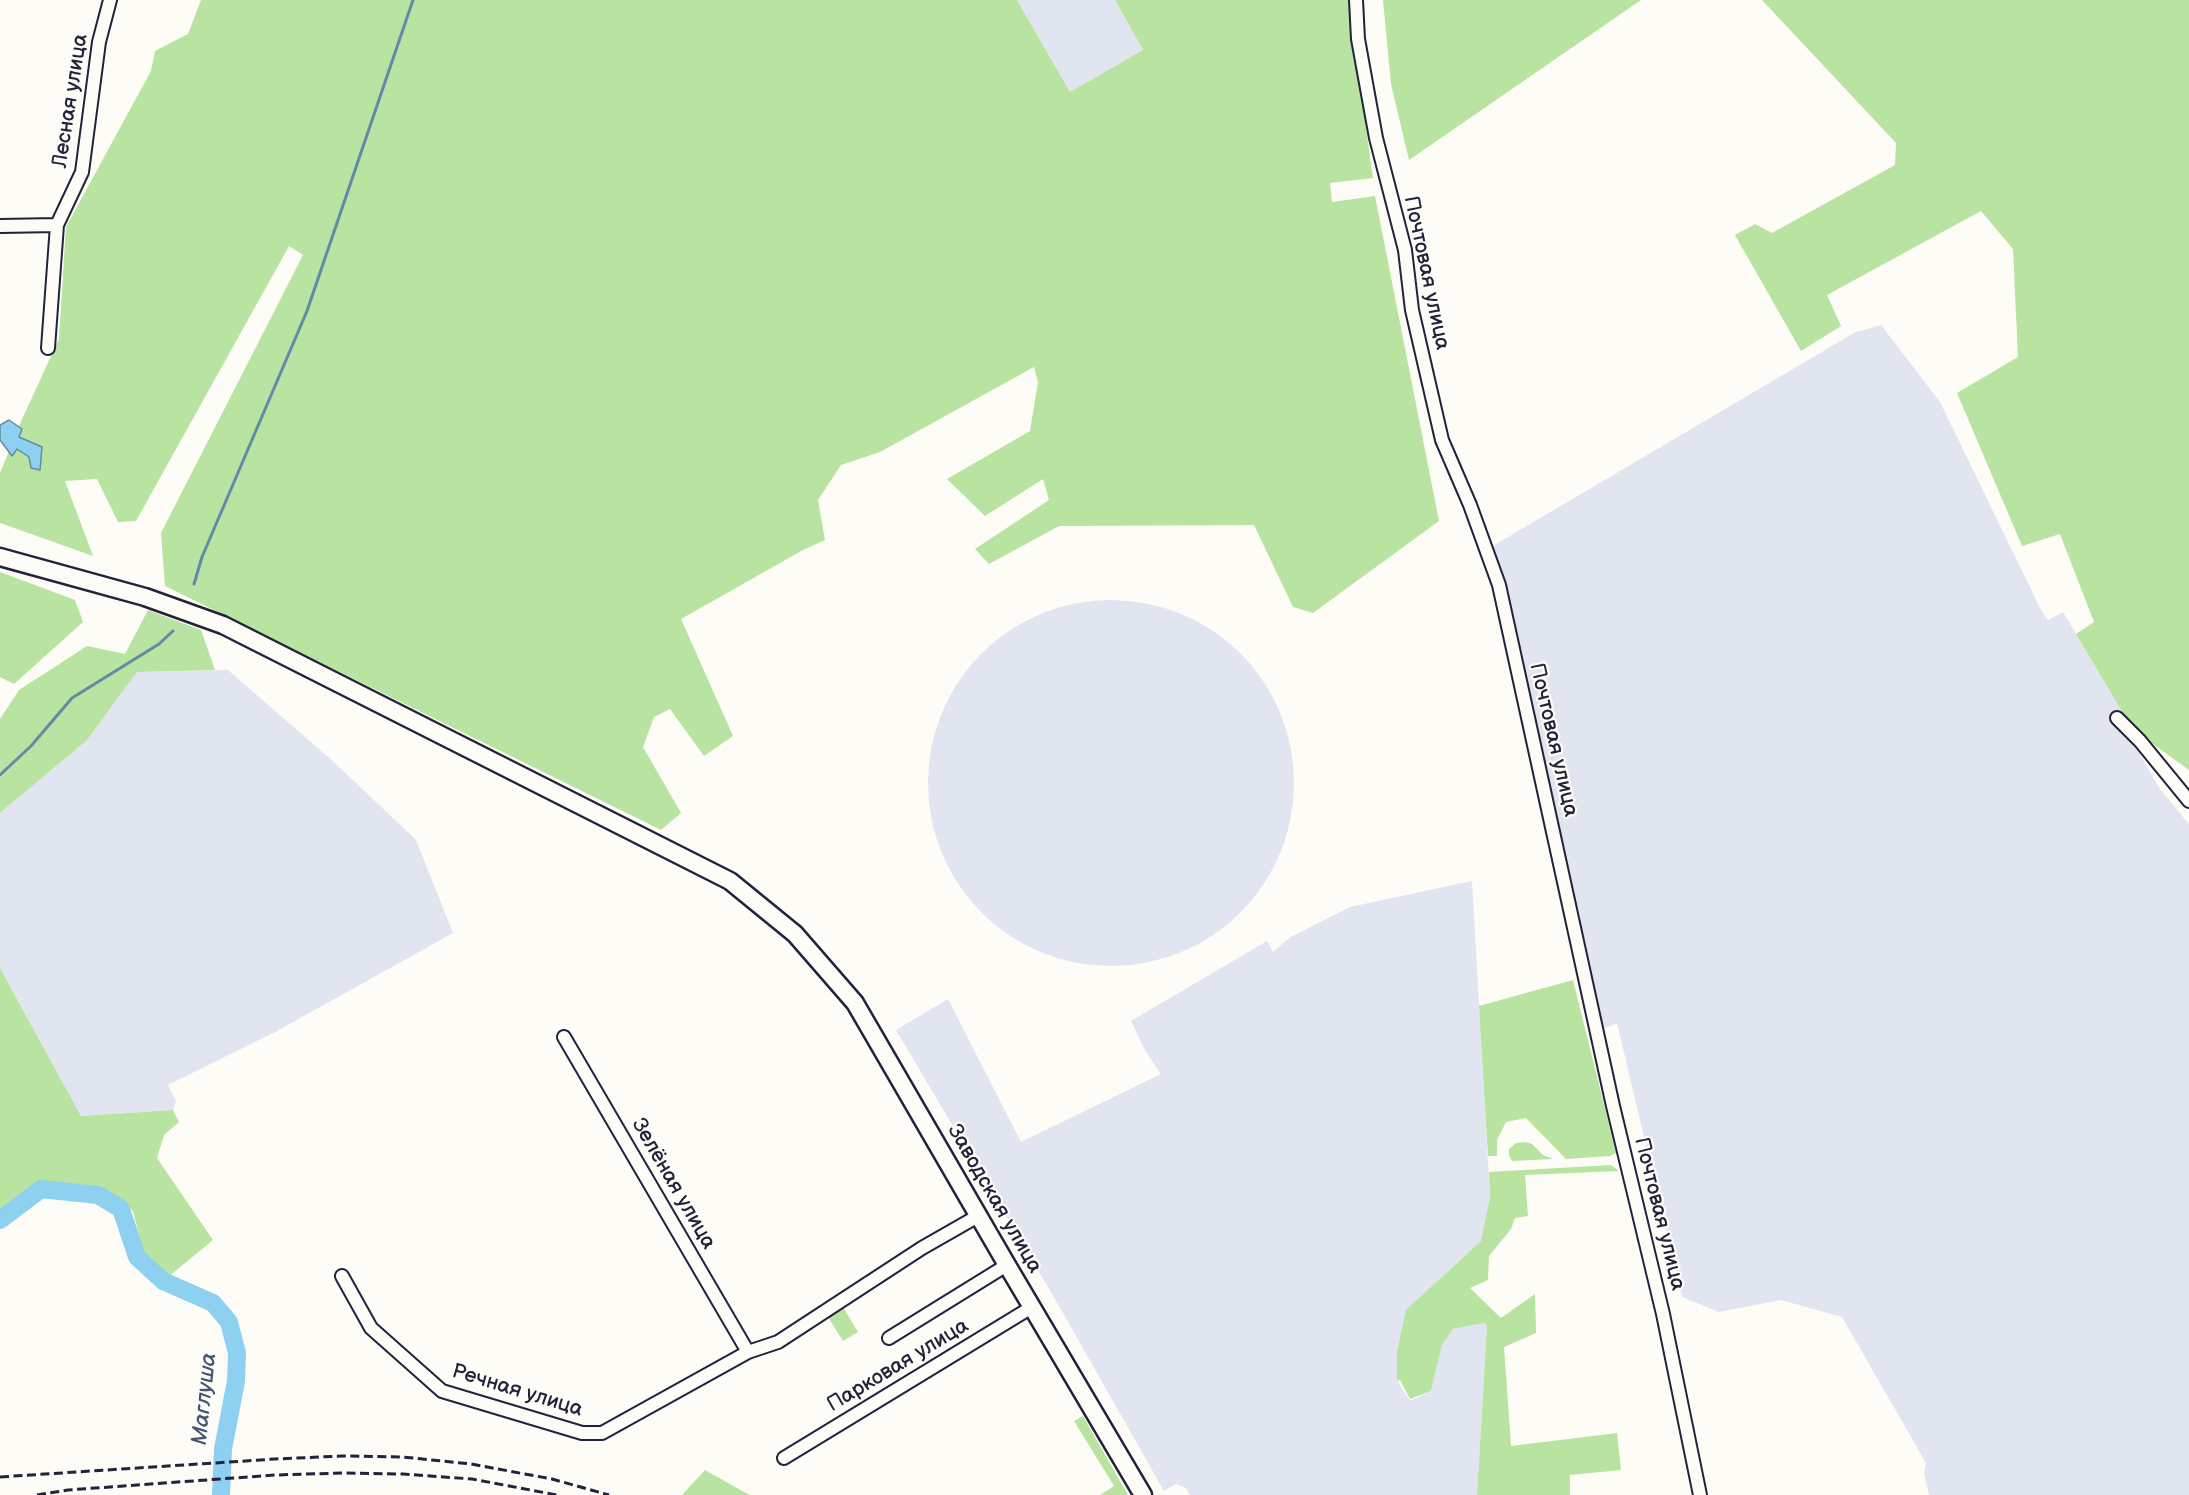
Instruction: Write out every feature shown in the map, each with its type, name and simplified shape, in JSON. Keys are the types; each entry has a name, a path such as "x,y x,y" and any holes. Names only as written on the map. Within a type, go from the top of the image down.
{"main road":[{"name":"Заводская улица","path":"0,557 145,597 223,625 730,881 795,934 855,1003 1143,1495"}],"street":[{"name":"Лесная улица","path":"48,348 57,225 82,172 99,42 110,0"},
{"name":"Почтовая улица","path":"1356,0 1358,39 1376,138 1405,250 1412,310 1442,440 1470,505 1499,585 1613,1106 1663,1314 1700,1495"},
{"path":"0,226 57,225"},
{"path":"2117,718 2140,741 2189,801"},
{"name":"Зелёная улица","path":"564,1036 748,1352"},
{"path":"748,1352 778,1342 922,1248 978,1216"},
{"path":"889,1338 1007,1265"},
{"name":"Речная улица","path":"342,1276 371,1328 442,1391 582,1433 603,1433 748,1352"},
{"name":"Парковая улица","path":"784,1458 1032,1307"}],"shaded area":[{"path":"1017,0 1115,0 1143,50 1070,92"},
{"path":"1881,325 1940,402 2041,610 2048,620 2063,612 2124,715 2111,723 2136,748 2160,789 2189,824 2189,1495 1929,1495 1924,1473 1926,1463 1842,1317 1781,1300 1719,1312 1682,1297 1617,1023 1597,1031 1486,550 1854,333"},
{"path":"1111,600 1147,604 1181,614 1213,631 1240,654 1263,681 1280,713 1290,747 1294,783 1290,819 1280,853 1263,885 1240,912 1213,935 1181,952 1147,962 1111,966 1075,962 1041,952 1009,935 982,912 959,885 942,853 932,819 928,783 932,747 942,713 959,681 982,654 1009,631 1041,614 1075,604"},
{"path":"228,670 336,764 416,840 453,933 275,1032 168,1085 176,1101 173,1110 81,1116 0,968 0,813 87,740 137,672"},
{"path":"1472,881 1490,1196 1481,1241 1407,1310 1397,1352 1398,1382 1410,1401 1431,1391 1442,1345 1453,1329 1484,1323 1487,1326 1477,1495 1190,1495 1186,1488 1176,1484 1164,1491 1051,1292 896,1030 948,999 1021,1142 1161,1074 1146,1052 1131,1021 1267,941 1273,952 1289,938 1350,907"}],"green space":[{"path":"201,0 1017,0 1070,92 1143,50 1115,0 1348,0 1373,178 1330,183 1332,202 1375,196 1439,521 1313,613 1293,607 1254,525 1059,526 989,564 975,549 1049,500 1043,479 985,516 947,479 1030,431 1038,382 1034,367 880,452 841,465 818,500 825,540 803,550 681,619 733,736 704,756 670,709 654,717 643,747 681,813 661,830 165,586 161,533 303,255 289,246 136,521 118,522 97,479 65,481 93,556 0,523 0,473 59,339 66,227 151,71 155,51 188,34"},
{"path":"1383,0 1641,0 1409,160 1391,84"},
{"path":"1762,0 2189,0 2189,770 2146,739 2124,715 2076,634 2094,622 2060,534 2022,546 1957,393 2018,357 2013,249 1981,211 1827,295 1841,326 1801,351 1735,235 1755,224 1772,233 1895,165 1896,143"},
{"path":"0,572 75,600 83,622 14,684 0,677"},
{"path":"148,610 201,630 215,670 137,672 87,740 0,813 0,719 19,690 87,646 125,654"},
{"path":"0,968 81,1116 173,1110 179,1122 164,1135 157,1158 213,1240 168,1277 144,1255 133,1211 101,1190 43,1183 0,1210"},
{"path":"1573,980 1616,1153 1610,1156 1566,1159 1526,1118 1506,1122 1497,1140 1497,1156 1488,1156 1479,1006"},
{"path":"1516,1143 1532,1144 1543,1155 1553,1159 1512,1161 1509,1149"},
{"path":"1611,1165 1619,1171 1525,1175 1528,1216 1515,1218 1511,1229 1489,1256 1488,1280 1470,1288 1501,1318 1535,1294 1536,1333 1504,1347 1511,1446 1617,1433 1621,1470 1570,1475 1570,1495 1477,1495 1487,1326 1484,1323 1453,1329 1442,1345 1431,1391 1410,1399 1400,1380 1397,1381 1397,1352 1406,1310 1481,1241 1490,1196 1489,1172"},
{"path":"843,1307 858,1332 843,1341 828,1317"},
{"path":"1083,1416 1128,1495 1100,1495 1114,1486 1074,1421"},
{"path":"705,1470 744,1492 751,1495 682,1495"}],"water":[{"path":"9,420 22,429 19,437 42,447 40,470 31,468 29,457 17,449 12,456 0,440 0,425"}],"waterway":[{"path":"194,584 202,557 307,311 413,0"},
{"path":"0,775 31,746 72,698 159,644 173,631"},
{"name":"Маглуша","path":"0,1220 41,1189 98,1195 121,1209 137,1257 163,1281 213,1303 229,1322 237,1353 236,1381 223,1449 221,1495"}],"railway":[{"path":"0,1477 275,1459 343,1456 403,1457 471,1464 552,1479 609,1495"},
{"path":"37,1495 68,1490 275,1475 342,1473 403,1474 472,1479 557,1495"}]}
